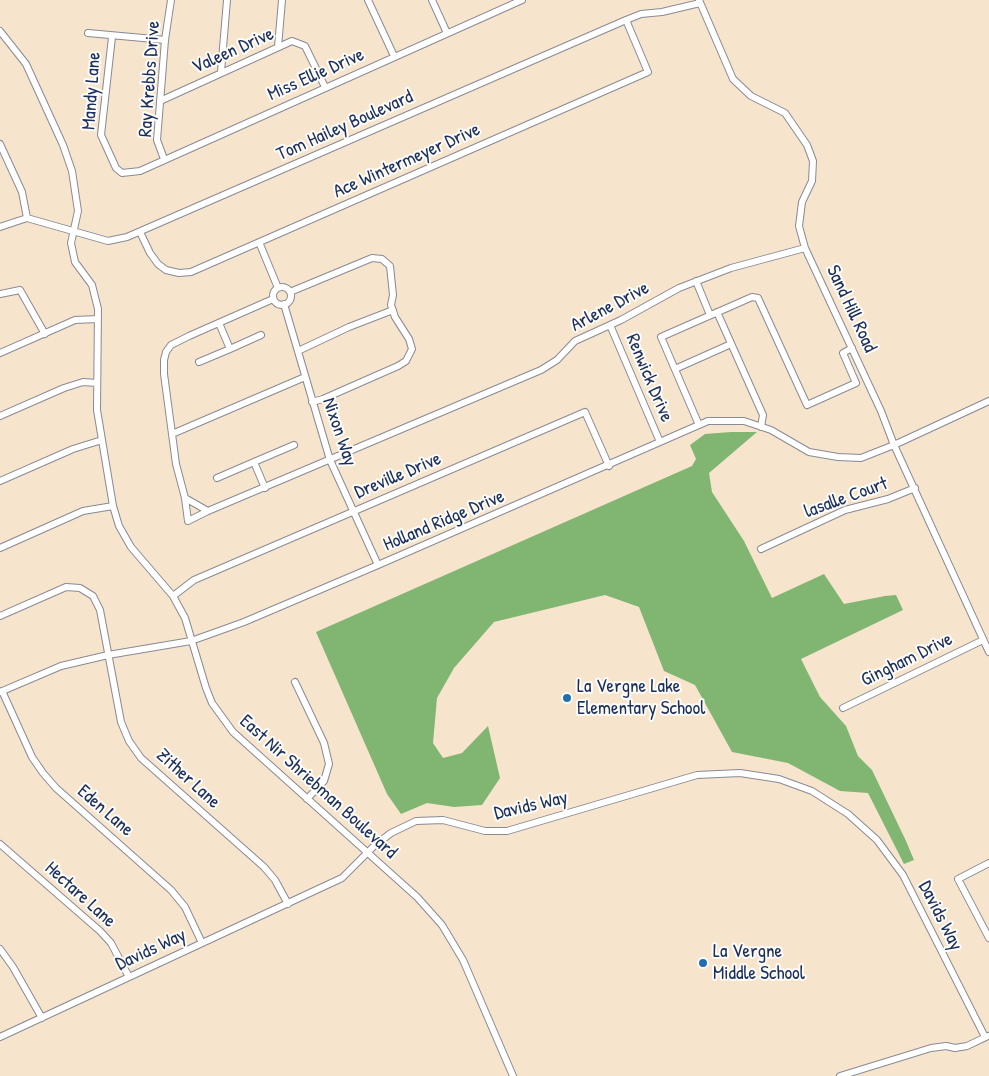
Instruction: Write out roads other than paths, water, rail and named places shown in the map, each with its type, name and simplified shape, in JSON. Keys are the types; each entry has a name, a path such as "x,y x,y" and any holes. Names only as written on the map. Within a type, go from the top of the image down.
{"street":[{"name":"Ray Krebbs Drive","path":"164,159 157,140 165,40 171,0"},
{"path":"221,72 227,0"},
{"path":"278,47 282,0"},
{"path":"368,0 394,56"},
{"path":"432,0 447,34"},
{"name":"Miss Ellie Drive","path":"122,173 140,171 522,0"},
{"name":"Tom Hailey Boulevard","path":"27,218 108,241 127,237 626,20 641,14 662,12 699,1"},
{"name":"Sand Hill Road","path":"699,1 733,79 750,96 785,113 807,145 813,161 812,181 802,202 801,210 800,226 805,248 881,411 894,445 989,652"},
{"name":"Ace Wintermeyer Drive","path":"140,232 150,253 158,264 166,270 179,274 191,272 648,72 626,20"},
{"name":"East Nir Shriebman Boulevard","path":"0,31 26,64 63,145 72,171 78,210 71,244 75,262 92,285 98,309 97,410 113,506 119,526 131,547 173,596 185,618 206,688 212,703 221,717 245,744 417,897 442,925 462,960 513,1076"},
{"path":"88,33 112,37 165,40"},
{"name":"Mandy Lane","path":"112,37 101,135 116,168 122,173"},
{"name":"Valeen Drive","path":"160,101 292,41 305,46 325,87"},
{"path":"0,144 22,192 27,218 0,227"},
{"path":"259,242 278,288"},
{"name":"Arlene Drive","path":"185,498 188,521 541,370 557,360 575,341 610,325 656,299 696,281 739,266 805,248"},
{"path":"290,292 372,258 382,259 390,266 395,317 409,340 412,349 406,361 398,366 312,402"},
{"path":"696,281 710,315"},
{"path":"285,287 290,292 290,300 284,304 277,303 273,299 273,293 278,288 285,287"},
{"path":"0,294 20,290 44,334"},
{"path":"699,425 661,337 752,297 758,298 807,405 856,382 843,353 852,348"},
{"path":"208,511 185,498 176,464 164,374 166,352 171,345 188,336 273,299"},
{"name":"Nixon Way","path":"284,304 330,460 378,565"},
{"path":"298,351 348,327 393,310"},
{"path":"717,312 763,415 761,427"},
{"path":"0,353 75,320 98,319"},
{"path":"219,323 230,349"},
{"name":"Renwick Drive","path":"610,325 660,442"},
{"path":"199,362 261,335"},
{"path":"675,369 731,344"},
{"path":"172,434 305,377"},
{"path":"0,416 64,388 83,382 97,383"},
{"name":"Holland Ridge Drive","path":"1,691 60,666 108,655 191,641 244,622 609,466 708,421 744,421 771,430 809,452 838,458 861,458 989,402"},
{"name":"Dreville Drive","path":"173,596 194,580 585,412 609,466"},
{"path":"0,481 73,449 102,440"},
{"path":"217,478 294,444"},
{"path":"254,462 265,488"},
{"name":"lasalle Court","path":"761,549 845,510 888,499 915,488"},
{"path":"0,548 83,511 113,506"},
{"name":"Zither Lane","path":"0,616 66,587 80,588 92,596 100,610 121,722 133,747 141,758 264,867 275,880 288,904"},
{"name":"Gingham Drive","path":"843,708 983,640"},
{"path":"295,682 324,743 329,764 324,781 307,799"},
{"name":"Eden Lane","path":"1,691 32,756 43,773 56,788 171,890 185,907 202,943"},
{"name":"Davids Way","path":"0,1037 342,878 391,833 416,821 442,820 485,831 507,831 697,775 740,773 779,779 812,791 848,814 877,840 902,875 987,1036"},
{"name":"Hectare Lane","path":"0,844 100,931 111,943 129,977"},
{"path":"989,863 958,879 989,938"},
{"path":"0,949 13,966 42,1018"},
{"path":"840,1076 931,1048 967,1046 987,1036"}],"place":[{"name":"La Vergne Lake Elementary School","path":"567,698"},
{"name":"La Vergne Middle School","path":"703,963"}]}
